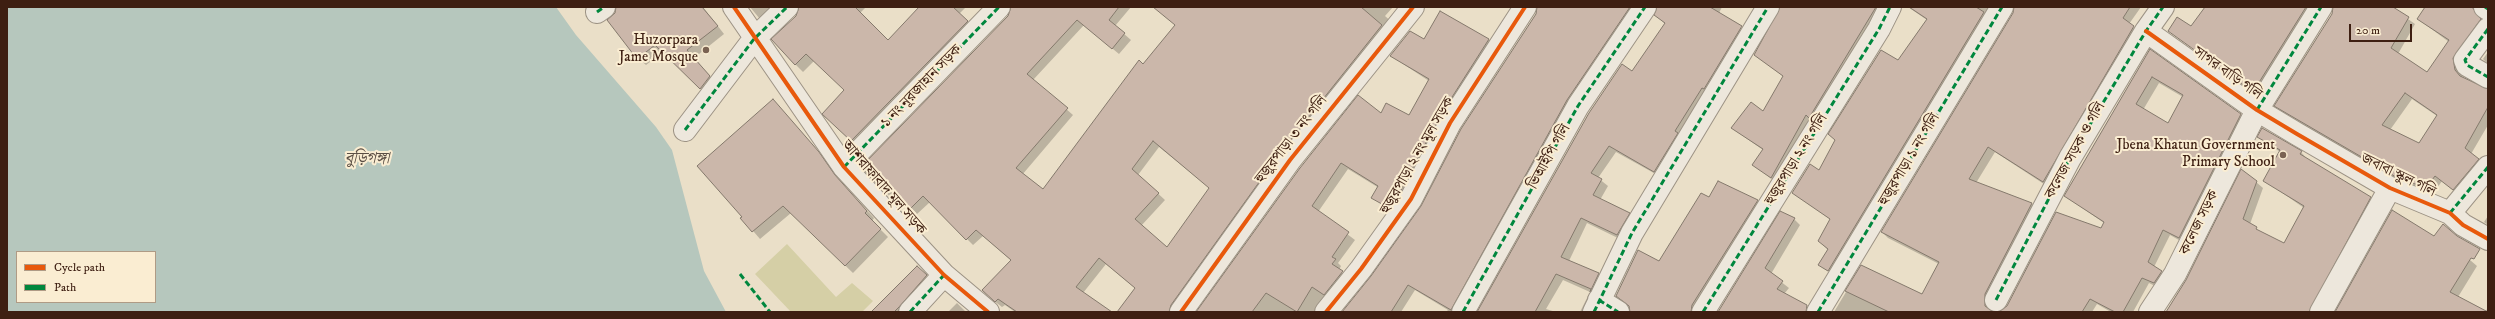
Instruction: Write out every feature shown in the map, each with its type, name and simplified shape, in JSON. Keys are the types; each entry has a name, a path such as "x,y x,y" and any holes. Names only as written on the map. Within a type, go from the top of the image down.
{"street":[{"name":"আশরাফাবাদ মূল সড়ক","path":"734,7 754,39 844,167 944,275 988,312"},
{"path":"685,130 754,39 787,7"},
{"name":"১ নং নূরজাহান সড়ক","path":"844,167 999,7"},
{"name":"হুজুরপাড়া ৩ নং গলি","path":"1181,312 1290,160 1413,7"},
{"name":"হুজুরপাড়া ২ নং মূল সড়ক","path":"1326,312 1361,269 1411,199 1450,123 1524,7"},
{"name":"ভিআইপি গলি","path":"1463,312 1578,106 1645,7"},
{"path":"1618,312 1597,306 1632,233 1768,7"},
{"name":"হুজুরপাড়া ২ নং গলি","path":"1703,312 1879,29 1890,7"},
{"name":"হুজুরপাড়া ১ নং গলি","path":"1818,312 2002,7"},
{"name":"কলেজ সড়ক ও গলি","path":"1996,300 2070,158 2146,31 2163,7"},
{"name":"কলেজ সড়ক","path":"2150,312 2175,274 2257,110 2320,7"},
{"path":"2488,29 2465,60 2468,65 2488,77"},
{"name":"সাগর বাড়ি গলি","path":"2146,31 2257,110 2296,134"},
{"name":"জবাবা স্কুল গলি","path":"2296,134 2390,188 2450,213 2463,225 2488,239"},
{"path":"2450,213 2488,167"},
{"path":"2321,312 2390,188"},
{"path":"910,312 944,275"}],"shaded area":[{"path":"787,244 836,297 852,283 873,301 862,312 791,312 755,274"}],"water":[{"name":"বুড়িগঙ্গা","path":"7,7 556,7 576,35 656,127 672,150 704,271 726,312 7,312"}],"building":[{"path":"616,7 702,7 718,26 687,50 710,76 700,89 655,45 637,59 607,20 615,13"},
{"path":"799,7 855,7 888,40 919,7 953,7 968,21 851,141 822,114 844,90 806,54 795,65 771,39 796,16"},
{"path":"1011,7 1119,7 1109,20 1125,33 1112,49 1077,20 1027,74 1068,108 1016,168 1043,189 1139,60 1143,64 1175,25 1153,7 1361,7 1382,25 1280,153 1171,305 1169,312 1117,312 1135,288 1099,258 1076,287 1112,312 1017,312 998,299 995,302 982,290 1011,260 976,230 966,240 923,196 910,209 891,188 885,193 861,167 1008,16","holes":["1153,141 1209,188 1167,247 1135,219 1159,193 1132,169"]},
{"path":"1537,7 1630,7 1567,100 1451,310 1408,285 1391,312 1342,312 1371,276 1421,206 1461,129 1536,14"},
{"path":"1657,7 1710,7 1742,26 1704,89 1702,88 1675,131 1678,133 1654,172 1609,146 1591,173 1602,179 1593,195 1630,213 1617,235 1581,218 1561,257 1599,273 1590,292 1591,289 1556,274 1535,312 1477,312 1589,113 1622,64 1632,71 1665,23 1654,15"},
{"path":"1780,7 1876,7 1809,118 1806,115 1771,178 1752,165 1763,149 1731,128 1751,102 1763,111 1783,76 1754,55"},
{"path":"1909,7 1976,7 1984,12 1828,271 1818,265 1828,249 1818,241 1830,219 1792,193 1810,164 1819,170 1835,140 1828,134 1881,50 1898,60 1927,19"},
{"path":"2014,7 2130,7 2123,18 2134,26 2043,182 1988,147 1969,179 2032,203 1985,294 1985,306 1994,312 1889,312 1845,291 1861,265 1922,294 1939,262 1881,232 2013,13"},
{"path":"2205,7 2306,7 2253,92 2168,31 2177,17 2191,26"},
{"path":"2333,7 2393,7 2409,17 2391,48 2427,72 2449,40 2417,19 2425,7 2472,7 2481,19 2453,58 2455,70 2460,76 2488,89 2488,107 2465,148 2479,159 2453,190 2435,176 2426,188 2396,177 2274,106 2332,14","holes":["2405,93 2437,115 2419,143 2382,125"]},
{"path":"1440,11 1489,39 1440,116 1400,192 1389,208 1371,198 1378,186 1341,163 1312,206 1349,232 1332,257 1336,259 1332,264 1343,271 1324,295 1312,287 1297,312 1266,293 1252,312 1196,312 1300,168 1358,95 1381,113 1386,103 1409,115 1429,79 1390,56 1410,31 1424,39"},
{"path":"2150,49 2241,114 2179,238 2163,230 2148,262 2162,271 2154,283 2142,278 2123,312 2115,312 2090,299 2082,312 1998,312 2007,306 2056,212 2101,228 2104,222 2064,196","holes":["2152,77 2183,95 2168,123 2136,104"]},
{"path":"773,99 819,152 835,175 867,211 865,213 881,229 845,266 783,206 752,232 740,218 742,217 697,166"},
{"path":"2262,128 2302,151 2300,154 2371,197 2309,312 2166,312 2186,280 2241,169 2257,181 2243,219 2257,227 2256,229 2284,243 2304,206 2263,181 2280,150 2257,137"},
{"path":"1718,181 1758,200 1692,305 1691,312 1630,312 1629,306 1616,296 1638,250 1659,261 1701,193 1709,197"},
{"path":"2392,210 2434,236 2443,224 2457,236 2480,249 2474,259 2471,258 2450,292 2488,312 2335,312"},
{"path":"1780,211 1795,218 1765,268 1783,281 1777,289 1807,305 1806,312 1718,312"},
{"path":"917,266 927,275 894,312 871,312"}],"marked path":[{"path":"597,12 604,7"},
{"path":"685,130 754,39 787,7"},
{"path":"844,167 999,7"},
{"path":"1463,312 1578,106 1645,7"},
{"path":"1594,312 1632,233 1768,7"},
{"path":"1703,312 1879,29 1890,7"},
{"path":"1818,312 2002,7"},
{"path":"1996,300 2070,158 2146,31 2163,7"},
{"path":"2257,110 2321,7"},
{"path":"2488,29 2465,60 2467,65 2488,77"},
{"path":"2450,213 2488,167"},
{"path":"740,274 770,312"},
{"path":"910,312 944,275"},
{"path":"1599,300 1618,312"}],"cycle path":[{"path":"734,7 844,167 944,275 988,312"},
{"path":"1181,312 1290,160 1413,7"},
{"path":"1326,312 1361,269 1411,199 1450,123 1525,7"},
{"path":"2146,31 2257,110 2390,188 2450,213 2463,225 2488,239"}],"place":[{"name":"Huzorpara Jame Mosque","path":"706,50"},
{"name":"Jbena Khatun Government Primary School","path":"2283,155"}]}
